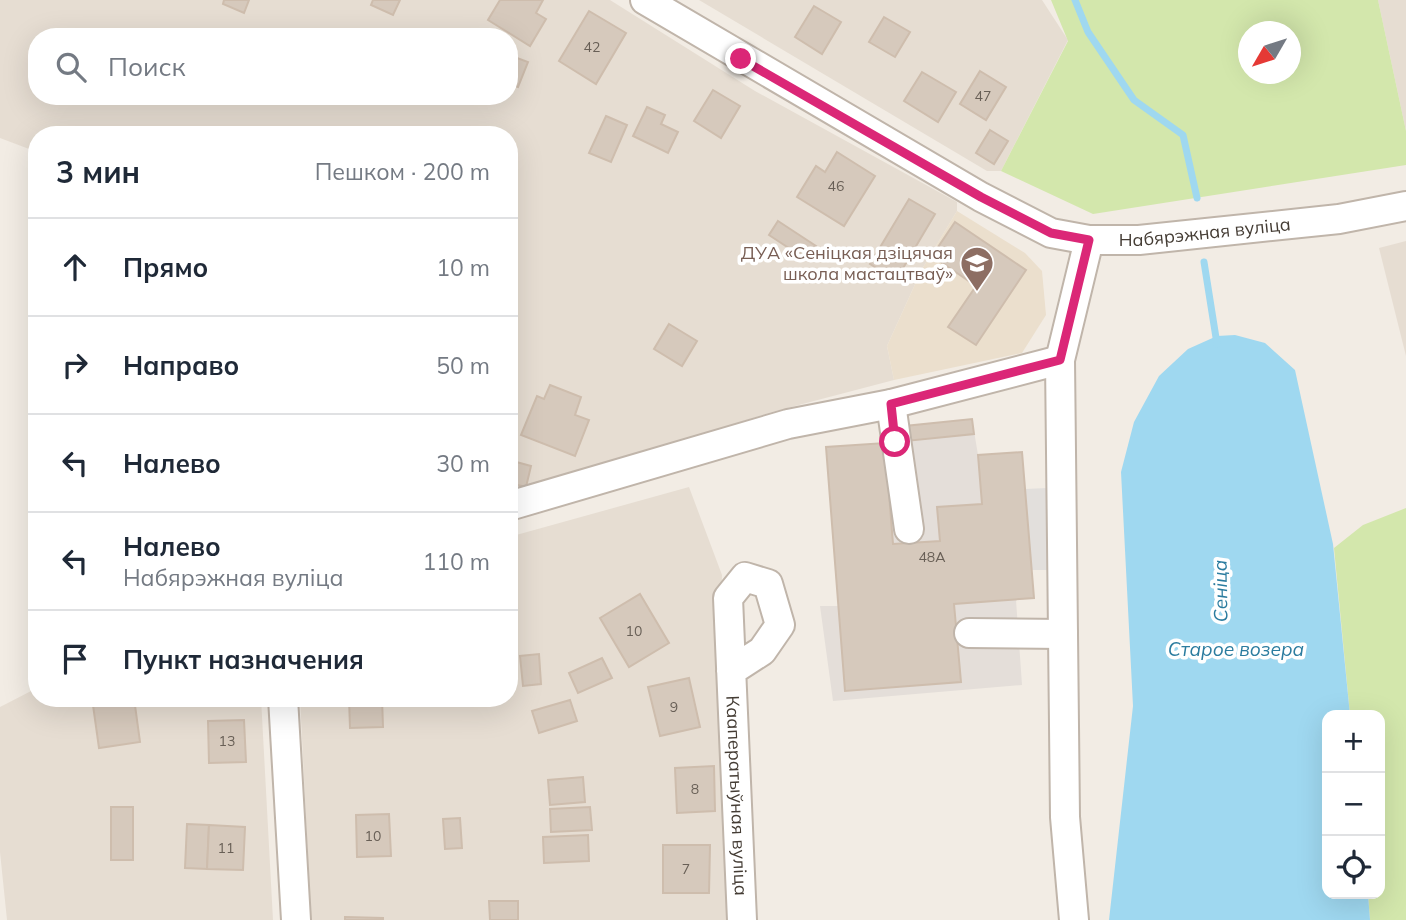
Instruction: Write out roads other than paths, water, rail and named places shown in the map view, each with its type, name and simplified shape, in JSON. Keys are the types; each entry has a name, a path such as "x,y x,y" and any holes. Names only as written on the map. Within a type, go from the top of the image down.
{"street":[{"name":"Набярэжная вуліца","path":"645,0 981,197 1051,233 1089,240 1139,240 1339,219 1406,206"},
{"path":"1074,920 1065,817 1060,360 1089,240"},
{"path":"518,503 788,424 891,404 1060,360"},
{"path":"891,404 909,529"},
{"path":"970,633 1063,634"},
{"name":"Кааператыўная вуліца","path":"732,671 742,920"},
{"path":"283,707 296,920"}],"water":[{"name":"Старое возера","path":"1235,335 1265,343 1295,370 1333,544 1350,710 1322,710 1322,899 1368,899 1370,920 1109,920 1133,706 1121,472 1134,422 1159,376 1188,349 1217,336"}],"waterway":[{"name":"Сеніца","path":"1075,0 1088,32 1134,100 1183,135 1197,198"},
{"name":"Сеніца","path":"1204,262 1217,344"}],"place":[{"name":"ДУА «Сеніцкая дзіцячая школа мастацтваў»","path":"977,293"}]}
